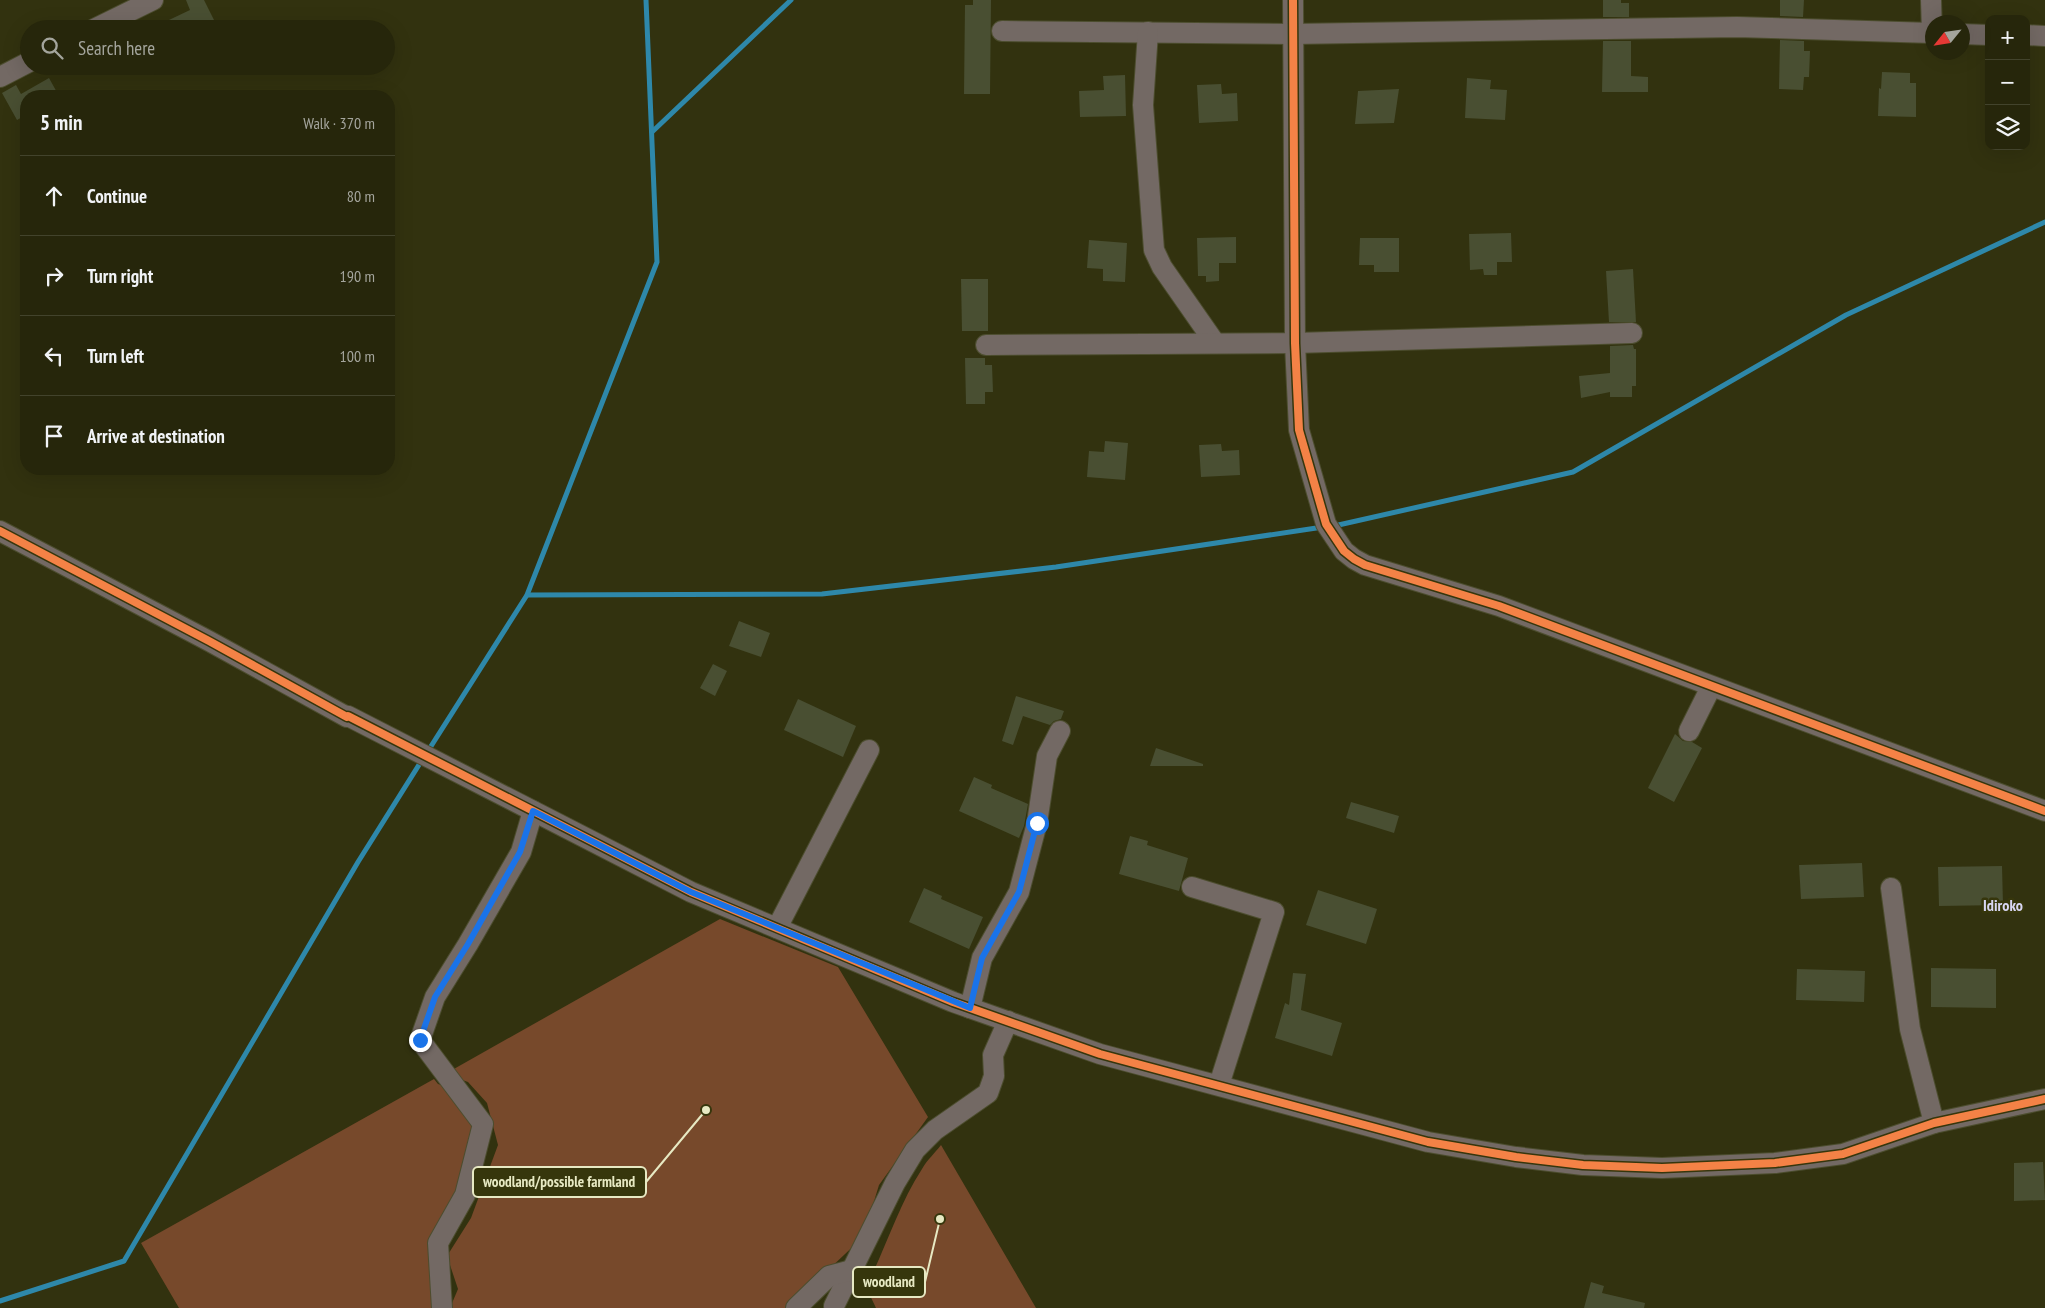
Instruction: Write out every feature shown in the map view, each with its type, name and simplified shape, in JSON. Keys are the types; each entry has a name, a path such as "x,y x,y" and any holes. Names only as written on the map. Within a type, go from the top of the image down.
{"street":[{"path":"112,20 153,0"},
{"path":"1293,0 1295,343 1300,430 1326,524 1344,551 1365,565 1499,606 2045,811"},
{"path":"1931,0 1931,15"},
{"path":"1002,31 1292,34 1737,27 1925,33"},
{"path":"1148,32 1143,105 1154,250 1162,267 1215,344"},
{"path":"1970,34 1985,35"},
{"path":"2030,36 2045,36"},
{"path":"0,77 20,67"},
{"path":"986,345 1295,343 1632,333"},
{"path":"0,531 209,641 347,717 374,729 691,892 970,1008 1100,1054 1428,1142 1516,1158 1583,1165 1662,1168 1774,1164 1843,1154 1934,1123 2045,1100"},
{"path":"1689,731 1711,687"},
{"path":"970,1008 982,958 1019,892 1037,823 1047,756 1060,731"},
{"path":"776,928 869,750"},
{"path":"442,1308 438,1243 465,1195 483,1124 420,1040 435,997 468,944 520,852 533,811"},
{"path":"1192,887 1274,912 1219,1085"},
{"path":"1891,888 1910,1029 1934,1123"},
{"path":"834,1306 895,1183 915,1150 935,1130 988,1093 994,1076 993,1055 1008,1021"},
{"path":"796,1308 828,1276 852,1270"}],"shaded area":[{"path":"720,919 838,967 928,1117 879,1185 863,1237 788,1308 450,1308 458,1289 447,1256 471,1218 498,1145 487,1103 468,1082 445,1074"},
{"path":"434,1079 438,1084 463,1092 485,1133 434,1263 437,1308 179,1308 141,1243"},
{"path":"941,1145 1036,1308 876,1308 866,1287 914,1183 926,1163"}],"building":[{"path":"186,0 204,0 214,20 169,20 190,10"},
{"path":"973,0 991,0 990,94 964,94 965,5 973,5"},
{"path":"1603,0 1621,0 1621,3 1629,3 1629,17 1603,17"},
{"path":"1780,0 1804,0 1803,17 1780,16"},
{"path":"1780,40 1804,41 1804,51 1810,51 1809,77 1804,77 1803,90 1779,89"},
{"path":"1603,41 1631,41 1631,76 1648,77 1648,92 1602,92"},
{"path":"1882,72 1910,73 1910,83 1916,83 1916,117 1878,116 1879,88 1881,89"},
{"path":"1125,75 1126,116 1080,117 1079,91 1104,90 1103,76"},
{"path":"49,78 56,90 28,90"},
{"path":"1467,78 1491,80 1490,89 1507,90 1505,120 1465,118"},
{"path":"1221,84 1222,94 1237,93 1238,121 1199,123 1197,85"},
{"path":"16,85 20,92 20,118 17,120 2,93"},
{"path":"1399,89 1394,123 1355,124 1358,91"},
{"path":"1511,233 1512,262 1497,262 1497,275 1484,275 1483,269 1470,270 1469,234"},
{"path":"1236,237 1236,263 1219,263 1219,281 1206,282 1206,276 1198,276 1197,238"},
{"path":"1360,238 1399,238 1399,272 1374,272 1374,265 1359,265"},
{"path":"1089,240 1127,243 1125,282 1103,281 1103,269 1087,268"},
{"path":"1633,269 1636,322 1609,322 1606,271"},
{"path":"961,279 988,279 988,331 962,331"},
{"path":"1633,345 1634,349 1636,349 1636,386 1632,386 1632,397 1610,397 1610,392 1581,398 1579,376 1610,373 1610,346"},
{"path":"965,358 985,358 985,365 992,365 993,392 985,392 985,404 966,404"},
{"path":"1105,441 1128,443 1125,480 1087,477 1089,451 1104,452"},
{"path":"1221,444 1222,451 1239,450 1240,475 1201,477 1199,445"},
{"path":"739,621 770,633 761,657 729,646"},
{"path":"713,664 727,671 715,696 700,688"},
{"path":"1016,696 1064,711 1061,719 1054,721 1050,725 1023,716 1013,745 1002,741"},
{"path":"798,699 856,726 843,757 784,730"},
{"path":"1675,734 1683,741 1692,742 1702,748 1674,802 1648,788"},
{"path":"1156,748 1203,764 1203,766 1150,766"},
{"path":"974,777 992,785 991,788 1028,804 1024,826 1019,838 959,811"},
{"path":"1351,802 1399,816 1394,833 1346,818"},
{"path":"1130,836 1148,841 1147,845 1188,858 1179,891 1119,874"},
{"path":"1862,863 1864,897 1801,899 1799,865"},
{"path":"2002,866 2003,905 1939,906 1938,867"},
{"path":"924,888 942,896 941,899 983,917 969,949 909,922"},
{"path":"1318,890 1377,909 1366,944 1306,925"},
{"path":"1931,968 1996,969 1996,1008 1931,1007"},
{"path":"1797,969 1865,971 1864,1002 1796,1000"},
{"path":"1293,973 1306,974 1301,1010 1342,1023 1332,1056 1275,1038 1285,1003 1289,1005"},
{"path":"2043,1162 2045,1200 2014,1201 2014,1163"},
{"path":"1591,1282 1604,1286 1602,1293 1645,1303 1644,1308 1584,1308"}],"waterway":[{"path":"428,751 527,595 657,262 646,0"},
{"path":"652,132 791,0"},
{"path":"1334,526 1573,472 1846,315 2045,222"},
{"path":"527,595 822,594 1056,567 1323,527"},
{"path":"0,1301 124,1261 358,862 422,760"}],"cycle path":[{"path":"1293,0 1295,343 1299,430 1326,524 1344,551 1365,565 1499,606 2045,811"},
{"path":"0,531 209,641 347,717 691,892 953,1002 1100,1054 1428,1142 1516,1157 1583,1165 1662,1168 1775,1163 1843,1154 1934,1123 2045,1099"}],"place":[{"name":"woodland/possible farmland","path":"706,1110"},
{"name":"woodland","path":"940,1219"}],"district":[{"name":"Idiroko","path":"2003,905"}],"route":[{"path":"420,1040 435,997 468,944 520,852 533,811 691,892 970,1008 982,958 1019,892 1028,864 1037,823"}]}
